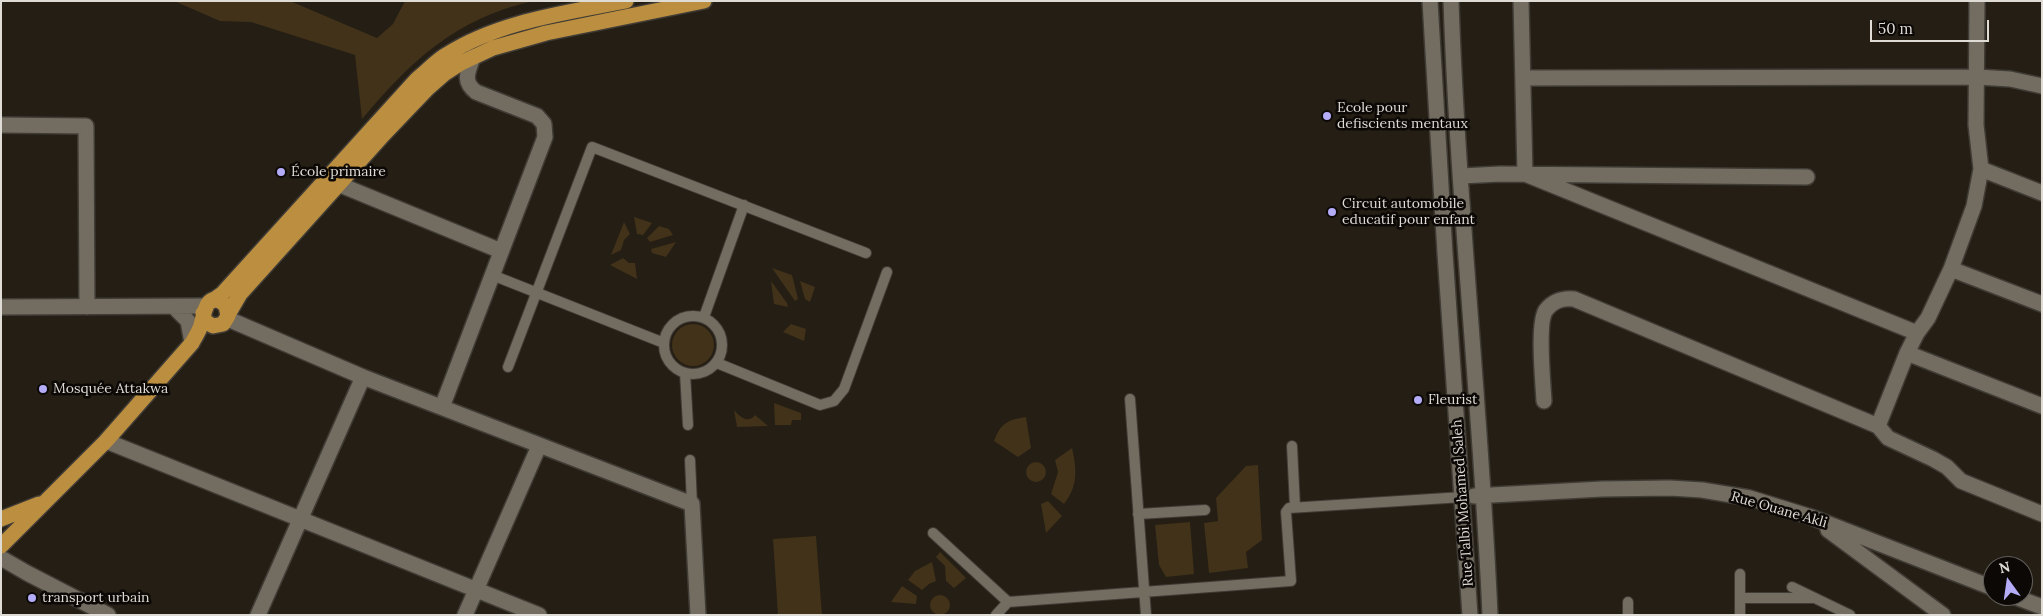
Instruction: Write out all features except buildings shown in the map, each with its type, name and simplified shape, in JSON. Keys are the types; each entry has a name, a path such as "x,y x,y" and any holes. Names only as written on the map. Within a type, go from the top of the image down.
{"highway":[{"path":"224,319 208,324 203,317 207,307 222,294 417,79 446,55 476,39 513,25 626,1"},
{"path":"1,546 106,440 192,343 224,319 240,294 338,184 428,88 444,74 493,48 546,34 704,1"},
{"path":"207,307 223,303 224,319"},
{"path":"192,343 207,307"},
{"path":"1,519 47,501"}],"street":[{"name":"Rue Talbi Mohamed Saleh","path":"1430,1 1444,244 1470,615"},
{"name":"Rue Talbi Mohamed Saleh","path":"1451,1 1461,176 1485,496 1490,615"},
{"path":"1521,1 1525,174"},
{"path":"1878,426 1907,353 1917,333 1928,318 1951,269 1974,206 1981,168 1976,125 1977,1"},
{"path":"442,407 545,137 544,124 537,116 476,92 468,86 467,77 473,57"},
{"path":"1523,78 1977,76 2010,79 2042,86"},
{"path":"1,125 86,126 87,307"},
{"path":"1981,168 2042,193"},
{"path":"1525,174 1917,333"},
{"path":"1461,176 1525,174 1807,177"},
{"path":"338,184 501,251"},
{"path":"1951,269 2042,304"},
{"path":"240,294 237,303 238,310 247,327"},
{"path":"1544,401 1542,325 1545,311 1555,302 1565,298 1583,303 1878,426 1888,438 1933,459 1947,468 1961,481 2042,514"},
{"path":"1,307 207,307"},
{"path":"174,307 188,321 192,343"},
{"path":"224,319 363,377 692,504 698,615"},
{"path":"1907,353 2042,406"},
{"path":"258,615 363,377"},
{"path":"106,440 539,615"},
{"path":"465,615 539,446"},
{"name":"Rue Ouane Akli","path":"1463,497 1602,489 1702,490 1750,498 1811,517 1983,584"},
{"path":"1811,517 1943,615"},
{"path":"1,558 108,615"},
{"path":"1,570 27,573"}],"lane":[{"path":"508,367 592,147 866,253"},
{"path":"704,317 744,205"},
{"path":"717,363 820,405 834,401 844,389 887,272"},
{"path":"492,275 664,343"},
{"path":"686,316 704,317 712,322 722,337 721,355 717,363 710,370 702,373 685,373 676,369 669,362 665,353 664,343 666,334 677,320 686,316"},
{"path":"685,373 688,425"},
{"path":"1130,399 1146,615"},
{"path":"1292,446 1295,506"},
{"path":"690,460 692,504"},
{"path":"996,615 1008,602 1291,581 1286,512 1289,508 1295,506 1463,497"},
{"path":"1138,514 1205,510"},
{"path":"933,533 1008,602"},
{"path":"1740,574 1740,615"},
{"path":"1792,587 1850,615"},
{"path":"1740,598 1815,598"},
{"path":"1628,602 1628,615"}],"shaded area":[{"path":"174,1 290,1 377,38 393,24 405,1 533,1 480,19 437,45 399,78 362,119 355,55 251,22 220,21"},
{"path":"634,217 652,223 643,235 637,234"},
{"path":"624,222 630,234 624,240 621,250 611,255"},
{"path":"659,226 669,229 673,235 650,242 647,238"},
{"path":"676,242 666,257 652,253 651,249"},
{"path":"623,258 629,263 635,263 637,279 610,265"},
{"path":"772,268 792,275 798,299 795,301"},
{"path":"771,281 787,303 788,307 774,304"},
{"path":"800,281 815,287 810,302 805,299"},
{"path":"689,324 697,324 708,330 714,345 708,360 697,366 689,366 678,360 672,349 672,341 678,330"},
{"path":"791,324 806,329 804,341 783,332"},
{"path":"774,403 801,413 801,420 792,420 791,425 775,425"},
{"path":"734,410 741,417 747,419 755,415 768,426 737,427"},
{"path":"1026,417 1031,448 1018,457 994,441 999,430 1006,423 1014,419"},
{"path":"1072,448 1075,478 1072,491 1064,504 1051,494 1058,472 1055,460"},
{"path":"1036,462 1043,465 1046,472 1043,479 1036,482 1029,479 1026,472 1029,465"},
{"path":"1258,465 1262,540 1246,552 1248,568 1209,573 1204,523 1218,521 1216,498 1246,466"},
{"path":"1048,501 1062,516 1046,533 1041,504"},
{"path":"1190,522 1194,574 1166,577 1159,565 1155,525"},
{"path":"816,536 822,615 778,615 773,539"},
{"path":"940,552 966,578 954,588 946,581 945,566 936,557"},
{"path":"932,562 936,581 922,590 908,580 915,571"},
{"path":"902,586 917,596 916,604 891,602"},
{"path":"940,595 947,598 950,605 947,612 940,615 933,612 930,605 933,598"}],"place":[{"name":"Ecole pour defiscients mentaux","path":"1327,116"},
{"name":"École primaire","path":"281,172"},
{"name":"Circuit automobile educatif pour enfant","path":"1332,212"},
{"name":"Mosquée Attakwa","path":"43,389"},
{"name":"Fleurist","path":"1418,400"},
{"name":"transport urbain","path":"32,598"}]}
